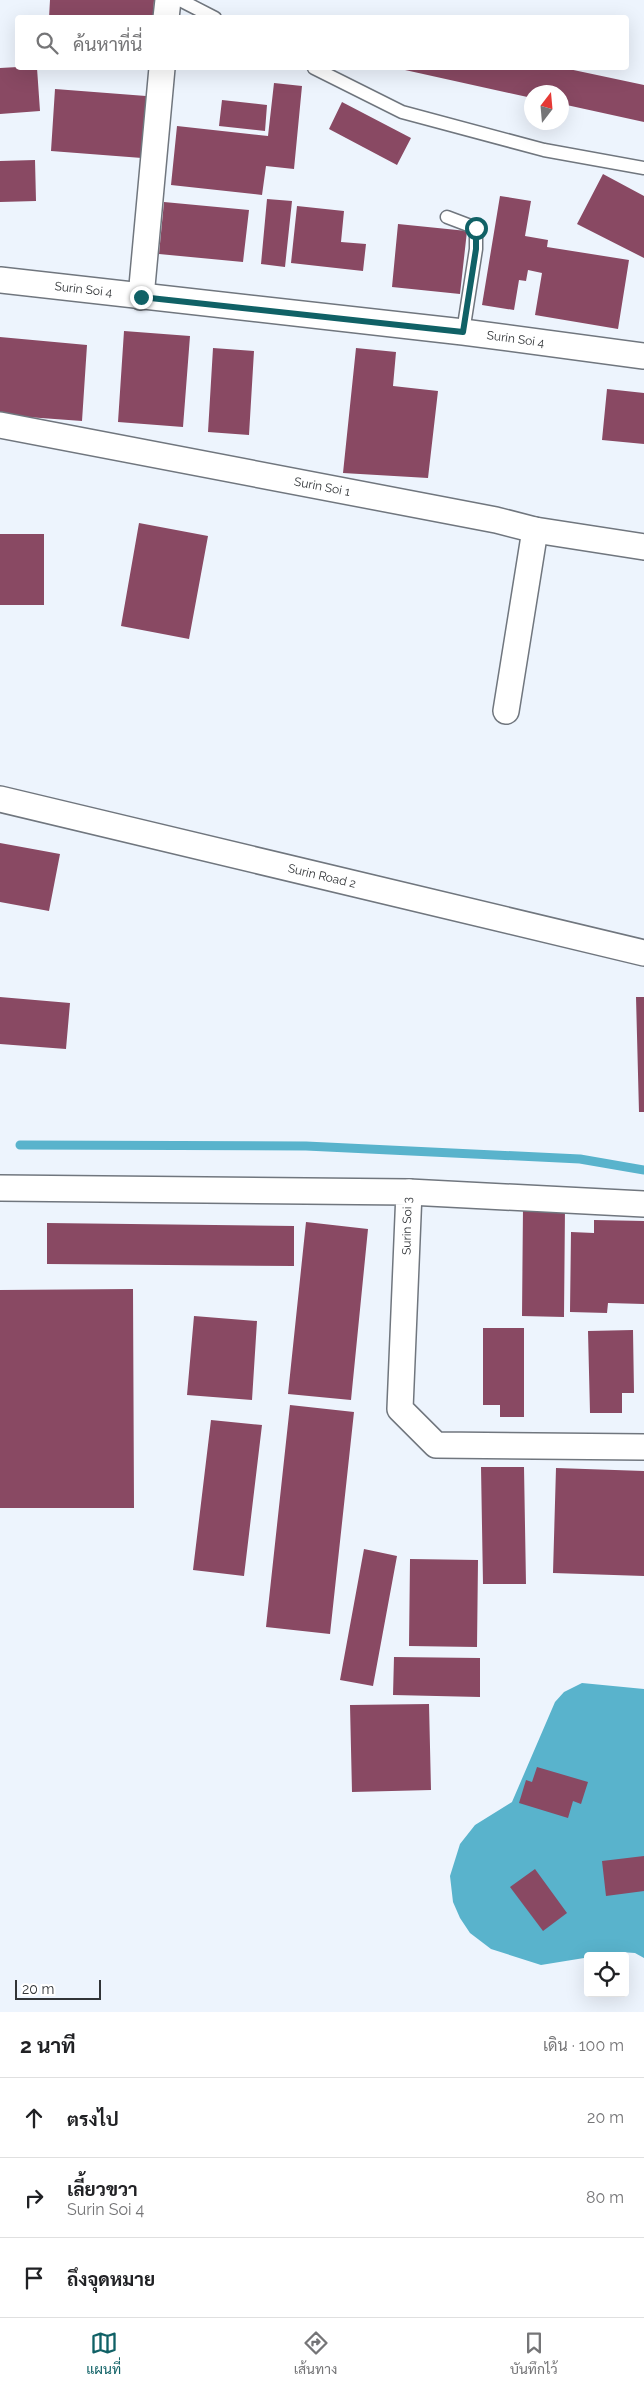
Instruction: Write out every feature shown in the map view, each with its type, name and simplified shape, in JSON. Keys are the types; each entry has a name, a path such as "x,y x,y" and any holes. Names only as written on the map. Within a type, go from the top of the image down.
{"street":[{"path":"166,15 168,0"},
{"path":"141,297 162,70"},
{"name":"Surin Soi 4","path":"0,280 463,332 644,356"},
{"name":"Surin Soi 1","path":"0,425 496,520 535,530 644,547"},
{"path":"506,711 535,530"},
{"name":"Surin Road 2","path":"0,799 644,953"},
{"name":"Surin Soi 3","path":"0,1188 409,1192 400,1409 436,1445 644,1447"},
{"path":"409,1192 644,1204"}],"lane":[{"path":"180,0 209,15"},
{"path":"318,70 402,112 544,150 644,168"},
{"path":"447,217 476,228 476,249 463,332"}],"water":[{"path":"582,1683 644,1689 644,1958 629,1952 584,1952 584,1958 541,1965 491,1949 470,1933 460,1918 453,1902 450,1876 460,1844 475,1825 512,1802 555,1702 564,1692"}],"building":[{"path":"50,0 154,0 153,15 49,15"},
{"path":"15,67 15,70 37,70 40,111 0,114 0,68"},
{"path":"405,70 573,70 644,85 644,122 569,106 569,85 524,85 524,96"},
{"path":"274,83 302,86 294,169 266,166 262,195 171,185 177,126 268,136"},
{"path":"55,89 146,96 142,158 51,151"},
{"path":"222,100 267,105 265,131 219,126"},
{"path":"342,102 411,138 397,165 329,129"},
{"path":"35,160 36,201 0,202 0,161"},
{"path":"603,174 644,196 644,258 577,224"},
{"path":"500,196 531,201 525,236 548,240 547,247 629,260 618,329 535,315 542,273 528,270 526,281 519,280 514,310 482,305"},
{"path":"267,199 292,201 285,267 261,264"},
{"path":"164,202 249,210 243,262 159,254"},
{"path":"297,206 344,211 341,242 366,244 363,271 291,263"},
{"path":"398,224 467,231 460,294 392,287"},
{"path":"124,331 190,336 183,427 118,422"},
{"path":"0,337 87,345 82,421 0,415"},
{"path":"213,348 254,351 249,435 208,432"},
{"path":"356,348 396,352 393,386 438,391 428,478 343,473"},
{"path":"607,389 644,393 644,444 602,440"},
{"path":"139,523 208,536 189,639 121,626"},
{"path":"0,534 44,534 44,605 0,605"},
{"path":"0,843 60,854 49,911 0,902"},
{"path":"0,997 70,1003 66,1049 0,1044"},
{"path":"636,997 644,997 644,1112 639,1112"},
{"path":"523,1207 565,1207 564,1317 522,1316"},
{"path":"594,1220 644,1221 644,1304 608,1303 607,1313 570,1312 571,1232 594,1233"},
{"path":"306,1222 368,1229 351,1400 288,1394"},
{"path":"47,1223 294,1226 294,1266 47,1264"},
{"path":"133,1289 134,1508 0,1508 0,1290"},
{"path":"194,1316 257,1321 252,1400 187,1395"},
{"path":"483,1328 524,1328 524,1417 500,1417 500,1405 483,1405"},
{"path":"633,1330 634,1393 622,1393 622,1413 590,1413 588,1331"},
{"path":"290,1405 354,1412 330,1634 266,1627"},
{"path":"211,1420 262,1425 244,1576 193,1570"},
{"path":"481,1467 524,1467 526,1584 483,1584"},
{"path":"556,1468 644,1471 644,1576 553,1573"},
{"path":"364,1549 397,1556 373,1686 340,1680"},
{"path":"410,1559 478,1560 477,1647 409,1646"},
{"path":"394,1657 480,1658 480,1697 393,1695"},
{"path":"429,1704 431,1790 352,1792 350,1705"},
{"path":"537,1767 588,1782 581,1804 573,1801 568,1818 519,1803 526,1780 532,1782"},
{"path":"644,1856 644,1891 606,1896 602,1861"},
{"path":"535,1869 567,1913 543,1931 510,1887"}],"waterway":[{"path":"20,1145 306,1146 580,1159 644,1170"}],"route":[{"path":"141,297 463,332 476,249 476,228"}]}
